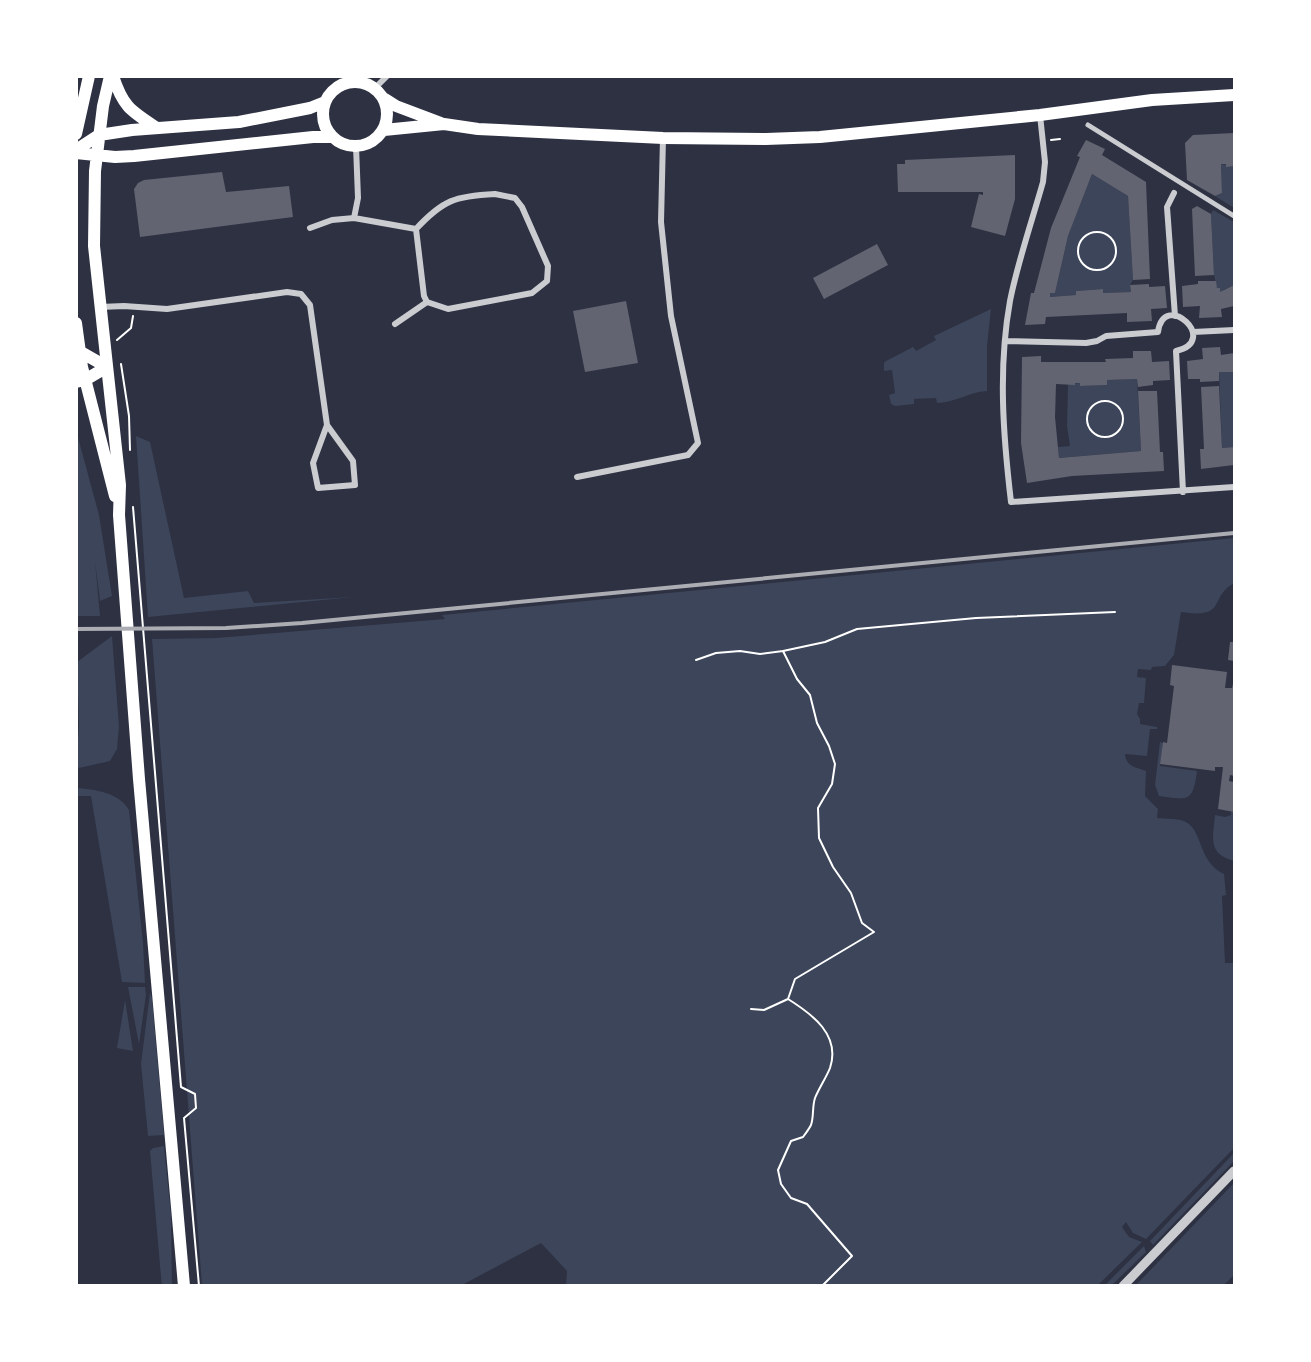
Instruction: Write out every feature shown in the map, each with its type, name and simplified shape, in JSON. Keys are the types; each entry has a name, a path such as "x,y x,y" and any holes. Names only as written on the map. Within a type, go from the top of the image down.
{"main road":[{"path":"76,134 90,76"},
{"path":"111,76 125,105 157,128"},
{"path":"111,76 99,135 93,205 94,246 120,485 119,515 139,779 183,1283"},
{"path":"76,152 99,135 238,122 310,108 325,102 334,90 345,83 356,82 366,83 375,88 385,99 396,106 444,124 478,129 663,138 820,137 1040,115 1152,100 1234,95"},
{"path":"325,102 324,121 333,137 339,142 356,146 367,144 384,130 388,116 385,99"},
{"path":"384,130 444,124"},
{"path":"76,152 97,156 134,156 314,137 333,137"},
{"path":"76,323 81,381 119,515"},
{"path":"78,351 107,367"},
{"path":"81,381 107,367"}],"street":[{"path":"375,88 387,76"},
{"path":"1040,115 1044,162 1043,182 1010,301 1006,340 1002,415 1011,502 1234,488"},
{"path":"1088,125 1234,216"},
{"path":"577,477 688,455 698,443 671,316 661,222 663,138"},
{"path":"354,218 358,198 356,146"},
{"path":"1175,316 1167,207 1181,183"},
{"path":"495,194 515,198 522,207 548,266 546,281 532,293 448,309 427,302 424,296 416,230 429,215 446,202 468,195 495,194"},
{"path":"309,228 332,220 354,218 416,230"},
{"path":"100,307 167,309 287,292 301,294 310,305 327,425 353,461 355,485 318,488 313,463 327,425"},
{"path":"395,324 427,302"},
{"path":"1006,340 1086,343 1106,336 1158,332 1164,320 1175,316 1188,321 1192,332 1189,343 1182,350 1176,351 1183,492"},
{"path":"1192,332 1234,330"},
{"path":"1123,1286 1234,1172"}],"path":[{"path":"1099,232 1111,237 1117,249 1114,261 1104,270 1098,271 1086,267 1081,262 1078,250 1087,234 1099,232"},
{"path":"117,341 131,328 135,308"},
{"path":"120,362 129,416 130,459"},
{"path":"1102,401 1113,403 1122,411 1121,429 1112,436 1100,437 1094,434 1087,424 1091,407 1102,401"},
{"path":"133,505 181,1087 195,1094 196,1108 184,1118 200,1286"},
{"path":"696,660 716,653 740,651 760,654 783,651 825,642 857,629 976,618 1115,612"},
{"path":"752,1009 764,1010 788,999 795,979 874,932 862,923 851,892 833,867 819,838 818,808 832,784 835,765 829,746 817,723 810,695 797,679 783,651"},
{"path":"788,999 809,1012 823,1027 831,1044 830,1068 812,1105 811,1124 803,1137 790,1141 778,1170 781,1184 791,1198 807,1204 852,1256 822,1286"}],"shaded area":[{"path":"1221,164 1234,166 1234,208 1215,196 1222,193"},
{"path":"1092,174 1128,196 1133,280 1130,285 1131,292 1103,293 1102,289 1076,291 1076,295 1050,297 1050,293 1055,293 1068,236"},
{"path":"1213,210 1234,222 1234,285 1223,292 1217,288 1214,275 1211,214"},
{"path":"991,309 987,346 987,391 943,403 937,403 936,398 914,399 914,404 895,406 891,404 889,395 895,393 892,370 884,371 886,361 913,347 916,351 936,340 934,336"},
{"path":"1219,372 1234,372 1234,447 1222,448"},
{"path":"1137,379 1141,451 1059,458 1058,447 1070,446 1067,426 1068,384 1107,385 1107,380"},
{"path":"76,430 99,515 112,596 100,601 95,561 100,616 77,616"},
{"path":"136,436 150,442 184,598 248,591 254,603 354,597 148,617"},
{"path":"1234,538 1234,583 1221,595 1212,610 1205,613 1181,612 1174,655 1165,666 1152,667 1151,670 1138,669 1137,677 1146,678 1144,703 1139,703 1137,714 1140,724 1157,727 1157,729 1150,729 1147,756 1125,754 1129,764 1146,771 1145,796 1158,809 1157,818 1179,820 1191,826 1209,862 1224,874 1226,895 1222,896 1225,963 1234,963 1234,1148 1146,1239 1133,1233 1126,1222 1122,1227 1129,1237 1142,1242 1098,1285 566,1285 567,1271 541,1243 462,1285 202,1285 152,639 216,638 445,619 442,615"},
{"path":"112,636 119,726 117,749 110,761 79,768 76,765 79,726 77,662"},
{"path":"1160,742 1163,743 1160,766 1197,771 1193,789 1187,797 1159,796 1155,785"},
{"path":"76,788 113,796 125,804 129,810 145,983 122,982 91,796 77,796"},
{"path":"1231,811 1234,812 1234,861 1219,854 1213,837 1215,815 1225,817 1231,815"},
{"path":"128,987 145,987 146,995 139,1044"},
{"path":"150,992 164,1135 148,1136 141,1064"},
{"path":"125,1000 133,1051 117,1048"},
{"path":"164,1146 171,1215 172,1285 162,1285 150,1151 153,1148"},
{"path":"1234,1153 1234,1161 1153,1245 1150,1241"},
{"path":"1234,1183 1234,1275 1224,1285 1136,1285"},
{"path":"1144,1246 1146,1252 1112,1285 1105,1285"}],"building":[{"path":"1234,133 1234,166 1226,167 1226,164 1221,164 1222,193 1215,196 1187,180 1185,143 1193,135"},
{"path":"1086,140 1105,149 1102,155 1146,182 1150,279 1133,280 1128,196 1092,174 1068,236 1055,293 1050,293 1050,297 1076,295 1076,291 1103,289 1103,293 1131,292 1130,285 1149,284 1149,287 1165,286 1167,308 1151,309 1152,321 1127,322 1127,313 1046,317 1045,324 1025,325 1031,293 1034,293 1051,228 1080,157 1077,156"},
{"path":"1015,155 1015,199 1005,236 971,227 979,194 983,195 983,192 898,192 897,164 905,164 905,160"},
{"path":"222,172 226,192 289,186 293,217 140,237 134,189 138,183 144,180"},
{"path":"1197,206 1211,214 1214,275 1195,276 1192,209"},
{"path":"877,244 888,265 824,299 813,278"},
{"path":"1198,281 1216,281 1220,292 1234,285 1234,306 1221,309 1222,317 1199,318 1200,306 1183,307 1182,286 1198,284"},
{"path":"626,301 638,363 585,372 573,311"},
{"path":"1220,347 1221,355 1234,353 1234,372 1219,372 1219,381 1200,382 1200,379 1188,379 1187,361 1203,359 1202,348"},
{"path":"1133,351 1151,351 1152,362 1169,361 1170,380 1153,381 1153,385 1138,387 1137,379 1107,380 1107,385 1056,384 1055,417 1059,458 1141,451 1138,391 1157,391 1160,452 1163,452 1164,471 1072,476 1027,483 1021,443 1022,357 1041,356 1041,362 1106,362 1105,359 1133,358"},
{"path":"1219,386 1222,448 1234,447 1234,465 1201,469 1200,449 1204,449 1201,387"},
{"path":"1230,642 1234,642 1234,661 1228,660"},
{"path":"1172,665 1227,672 1225,688 1232,688 1234,680 1234,776 1230,775 1229,781 1234,782 1234,812 1218,809 1223,767 1215,767 1215,771 1160,764 1163,742 1167,743 1174,686 1170,685"}],"railway":[{"path":"76,629 226,628 302,623 1234,533"}]}
